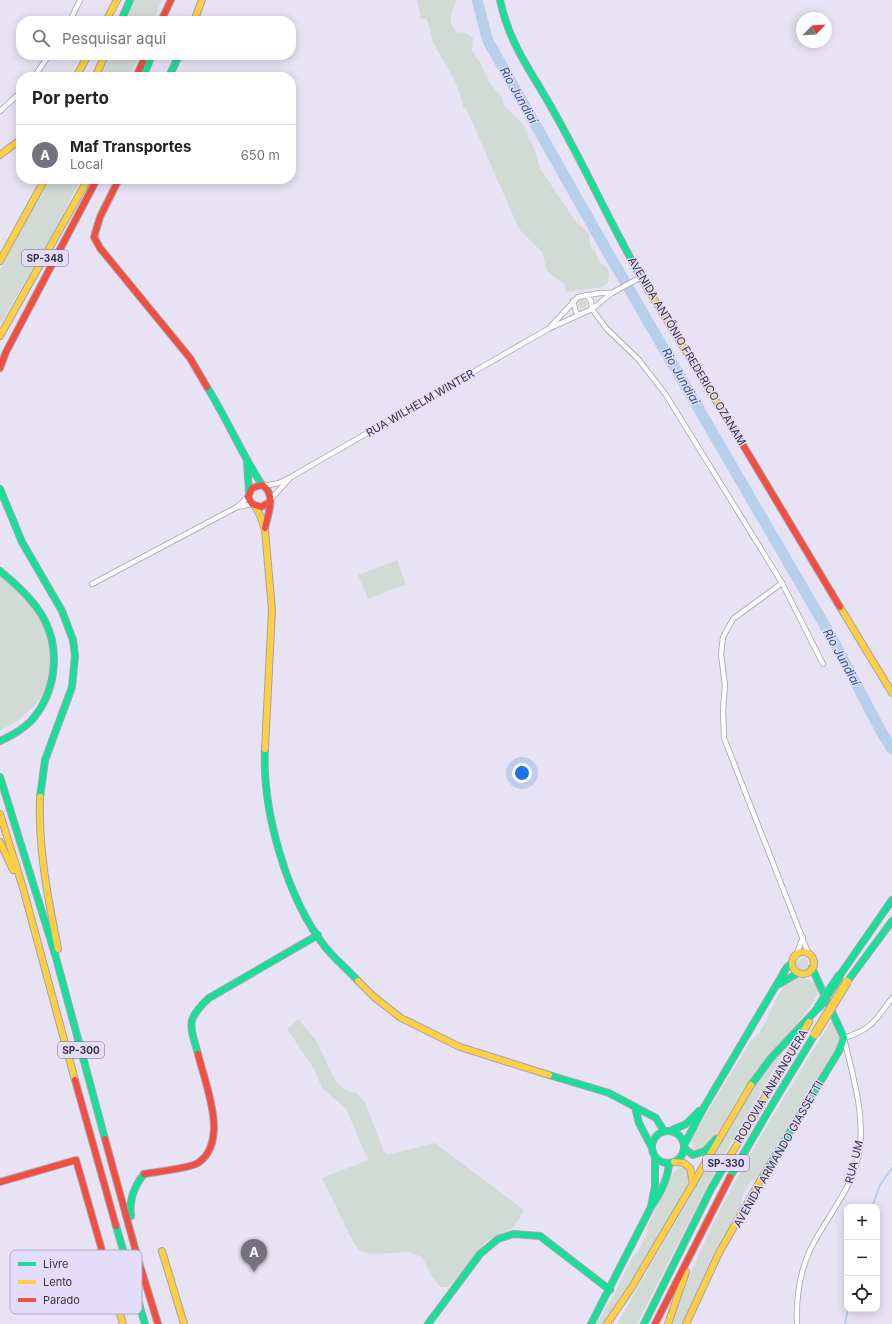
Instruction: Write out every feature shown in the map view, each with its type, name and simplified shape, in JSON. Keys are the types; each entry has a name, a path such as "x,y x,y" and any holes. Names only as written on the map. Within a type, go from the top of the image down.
{"main road":[{"path":"109,16 117,0"},
{"path":"123,16 130,0"},
{"path":"163,16 171,0"},
{"path":"167,16 171,0"},
{"path":"196,16 202,0"},
{"name":"AVENIDA ANTÔNIO FREDERICO OZANAM","path":"500,0 505,23 514,46 555,114 638,279 892,693"},
{"path":"79,72 85,60"},
{"path":"97,72 103,60"},
{"path":"138,72 144,60"},
{"path":"145,72 150,60"},
{"path":"171,72 177,60"},
{"path":"0,149 16,142"},
{"path":"0,155 16,144"},
{"name":"SP-348","path":"0,261 42,184"},
{"name":"SP-348","path":"0,336 85,184"},
{"path":"0,368 6,352 94,184"},
{"path":"116,184 100,217 94,237 100,248 190,358 224,414 247,462 263,486 270,492 265,530 272,610 266,758 268,789 272,820 279,851 290,881 306,916 326,948 349,974 374,997 401,1018 460,1047 609,1093 656,1118 667,1131 679,1135 684,1146 694,1155 701,1154 722,1132"},
{"path":"247,462 251,500 260,515 265,530"},
{"path":"251,500 255,486 263,486"},
{"path":"0,489 13,524 62,611 74,643 75,679 69,701 46,758 42,774 39,807 39,827 49,905 68,1002"},
{"path":"251,500 261,507 269,501"},
{"path":"0,571 22,591 45,621 52,638 54,653 53,680 45,701 31,721 18,732 0,741"},
{"name":"SP-300","path":"0,777 21,839 68,1002 136,1250"},
{"name":"SP-300","path":"0,814 5,826 34,926 124,1250"},
{"path":"0,842 11,863 23,906 34,926"},
{"name":"RODOVIA ANHANGUERA","path":"644,1324 711,1189 818,1008 892,900"},
{"name":"RODOVIA ANHANGUERA","path":"655,1324 706,1221 762,1120 847,982 892,921"},
{"path":"137,1250 129,1203 132,1192 144,1174 197,1164 208,1153 214,1138 214,1120 190,1024 196,1010 209,998 318,935"},
{"path":"591,1324 610,1290 651,1207 657,1199 669,1172 671,1163 682,1155 684,1146 703,1109 787,967 802,953 809,955 813,960 812,968 844,1038"},
{"path":"794,959 793,967 820,983"},
{"path":"777,985 812,968"},
{"path":"611,1324 722,1132 758,1075 818,1008"},
{"name":"AVENIDA ARMANDO GIASSETTI","path":"686,1324 699,1295 771,1160 839,1051 844,1038"},
{"path":"635,1107 639,1123 655,1157 655,1186 651,1207"},
{"path":"651,1146 655,1136 686,1124 703,1109"},
{"path":"655,1157 664,1163 681,1162 690,1167 693,1173 693,1184"},
{"path":"0,1182 76,1160 102,1250"},
{"path":"668,1324 683,1279 706,1221"},
{"path":"428,1324 490,1244 508,1235 529,1234 540,1236 610,1290"},
{"path":"162,1251 184,1324"},
{"name":"SP-300","path":"142,1272 158,1324"},
{"path":"607,1324 632,1287"},
{"path":"120,1314 123,1324"},
{"name":"SP-300","path":"142,1314 145,1324"}],"street":[{"path":"72,16 80,0"},
{"path":"37,72 46,60"},
{"path":"0,111 9,105 16,97"},
{"path":"548,329 592,309 614,292 638,279"},
{"path":"548,329 578,297 614,292"},
{"path":"586,295 591,301 592,309 606,328 639,360 666,395 782,583 822,664"},
{"path":"572,302 576,312 579,315"},
{"name":"RUA WILHELM WINTER","path":"263,486 279,483 291,477 548,329"},
{"name":"RUA WILHELM WINTER","path":"269,501 280,491 291,477"},
{"path":"92,584 251,500"},
{"path":"237,507 251,500"},
{"path":"782,583 733,619 723,637 721,654 725,685 723,710 724,738 809,955"},
{"path":"794,959 803,938"},
{"path":"844,1038 858,1034 873,1024 892,998"},
{"name":"RUA UM","path":"797,1324 796,1300 801,1276 811,1249 848,1188 860,1147 861,1115 844,1038"}],"shaded area":[{"path":"134,0 162,0 155,16 127,16"},
{"path":"417,0 457,0 451,16 453,27 456,32 465,33 473,38 472,50 482,66 489,82 502,98 504,105 522,123 535,151 541,170 574,219 589,234 590,246 595,251 599,262 607,267 609,275 608,282 602,287 567,292 564,284 547,271 542,252 519,229 466,108 463,108 462,99 455,82 433,42 426,18 421,19"},
{"path":"108,60 137,60 131,72 102,72"},
{"path":"46,184 78,184 48,243 0,324 0,270"},
{"path":"580,300 584,300 586,304 584,308 580,308 578,306 578,302"},
{"path":"397,560 406,584 368,599 358,575"},
{"path":"0,574 23,594 46,628 53,665 47,688 35,705 19,720 0,731"},
{"path":"801,958 805,958 809,964 805,970 801,970 797,966 797,962"},
{"path":"797,978 816,984 821,990 789,1034 750,1079 725,1122 713,1139 700,1149 694,1149 691,1140 693,1135 751,1041 764,1026 782,989 789,982"},
{"path":"298,1019 316,1040 336,1082 347,1091 357,1093 365,1102 384,1152 387,1155 435,1143 524,1210 514,1227 486,1241 467,1267 448,1287 440,1287 431,1275 422,1257 408,1252 373,1254 359,1251 351,1238 322,1178 368,1160 346,1109 322,1088 314,1069 287,1029"},
{"path":"832,1020 839,1038 836,1047 760,1175 752,1182 743,1194 741,1209 703,1278 682,1324 671,1324 686,1284 722,1206 764,1130"},
{"path":"781,1053 783,1054 721,1160 637,1324 617,1324 744,1103 766,1071"},
{"path":"683,1167 687,1167 690,1178 687,1186 648,1253 603,1324 596,1324 614,1295 632,1258 639,1250 647,1233 648,1225 672,1175 675,1171"}],"waterway":[{"name":"Rio Jundiaí","path":"477,0 488,41 607,251 832,638 892,749"},
{"path":"873,1204 880,1185 892,1168"},
{"path":"845,1324 847,1312"}],"traffic: fast":[{"path":"123,16 130,0"},
{"path":"500,0 504,17 516,46 547,99 649,291"},
{"path":"145,72 150,60"},
{"path":"171,72 177,60"},
{"path":"207,387 247,461 262,485"},
{"path":"247,462 249,492"},
{"path":"0,489 22,542 62,611 73,640 75,656 72,687 45,760 40,797"},
{"path":"0,571 25,594 41,614 50,633 54,660 50,686 46,698 39,710 31,721 24,727 0,741"},
{"path":"265,749 265,773 268,799 273,826 289,880 312,928 326,948 358,981"},
{"path":"0,777 55,954 105,1139"},
{"path":"840,975 892,900"},
{"path":"847,982 892,921"},
{"path":"198,1054 193,1036 192,1023 196,1012 209,998 318,935"},
{"path":"684,1145 703,1109 787,967 792,963"},
{"path":"760,1181 839,1051 844,1038 812,968"},
{"path":"779,984 798,973"},
{"path":"818,1008 840,975"},
{"path":"751,1085 771,1058 818,1008"},
{"path":"730,1177 815,1034"},
{"path":"549,1075 609,1093 656,1118 664,1131"},
{"path":"635,1107 639,1123 651,1146"},
{"path":"670,1131 686,1124 699,1111"},
{"path":"665,1131 671,1131 681,1138 684,1147 683,1153 677,1160 671,1163 665,1163 655,1156 652,1150 652,1144 659,1134 665,1131"},
{"path":"684,1148 693,1155 705,1151 716,1139"},
{"path":"651,1207 655,1186 655,1157"},
{"path":"591,1324 663,1186 669,1163"},
{"path":"644,1324 711,1189 726,1163"},
{"path":"131,1216 133,1194 137,1184 144,1174"},
{"path":"116,1226 123,1250"},
{"path":"428,1324 480,1254 498,1239 513,1234 540,1236 610,1290"},
{"path":"142,1314 145,1324"}],"traffic: slow":[{"path":"109,16 117,0"},
{"path":"196,16 202,0"},
{"path":"79,72 85,60"},
{"path":"97,72 103,60"},
{"path":"0,155 16,143"},
{"path":"0,261 42,184"},
{"path":"0,336 85,184"},
{"path":"649,291 740,440"},
{"path":"254,505 260,515 265,530 272,610 265,749"},
{"path":"840,607 892,693"},
{"path":"40,797 42,854 47,892 58,949"},
{"path":"0,814 23,888 75,1080"},
{"path":"0,842 13,870"},
{"path":"803,952 807,953 813,959 814,963 813,967 807,973 803,974 799,973 793,967 792,963 793,959 799,953 803,952"},
{"path":"358,981 374,997 401,1018 460,1047 549,1075"},
{"path":"815,1034 847,982"},
{"path":"726,1163 809,1022"},
{"path":"607,1324 632,1287 751,1085"},
{"path":"674,1162 684,1163 690,1168 693,1184"},
{"path":"686,1324 719,1253 760,1181"},
{"path":"162,1251 184,1324"},
{"path":"668,1324 686,1272"},
{"path":"120,1314 123,1324"}],"traffic: jam":[{"path":"163,16 171,0"},
{"path":"138,72 144,60"},
{"path":"0,368 6,352 94,184"},
{"path":"116,184 100,217 94,237 100,248 190,358 207,387"},
{"path":"740,440 840,607"},
{"path":"265,528 270,505 269,494 267,489 262,485 252,488 248,497 252,504 261,507 268,503"},
{"path":"144,1174 194,1165 198,1163 207,1153 212,1141 214,1127 213,1112 198,1054"},
{"path":"75,1080 116,1226"},
{"path":"105,1139 136,1250"},
{"path":"0,1182 76,1160 102,1250"},
{"path":"655,1324 730,1177"},
{"path":"142,1272 158,1324"}],"place":[{"name":"Maf Transportes","path":"254,1272"}]}
